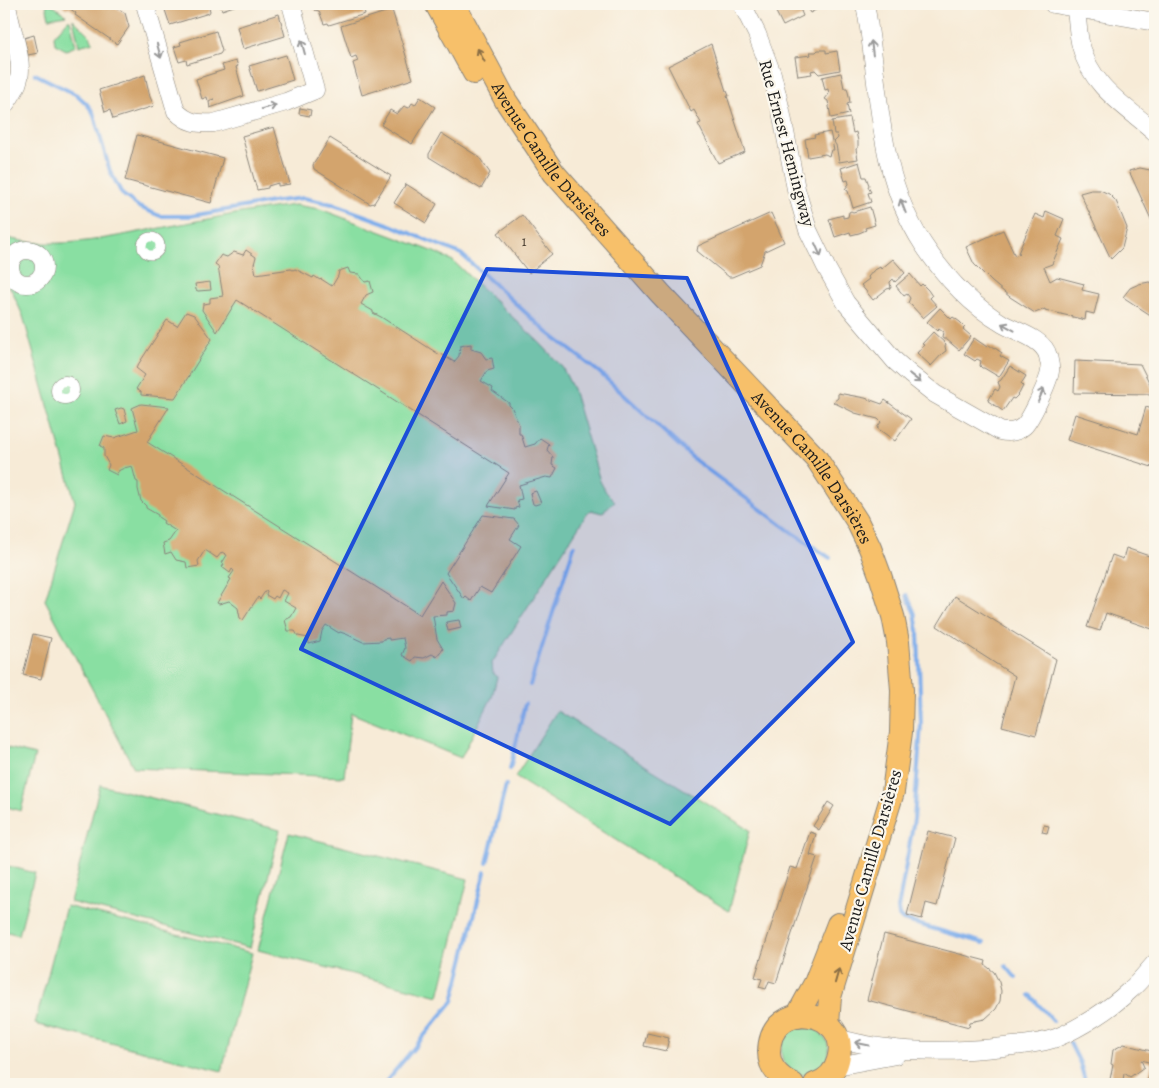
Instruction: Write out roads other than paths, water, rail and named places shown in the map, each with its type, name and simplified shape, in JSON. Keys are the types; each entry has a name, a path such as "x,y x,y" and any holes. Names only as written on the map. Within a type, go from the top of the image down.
{"main road":[{"name":"Avenue Camille Darsières","path":"436,4 497,113 529,161 575,220 808,469 852,540 866,577 880,626 887,682 888,729 883,768 876,799 834,936 816,981 797,1016"},
{"name":"Avenue Camille Darsières","path":"454,4 506,101 554,173 660,293 816,458 857,521 880,575 893,616 898,642 902,690 898,759 893,792 830,997 833,1031 840,1047 837,1066"},
{"path":"787,1083 772,1065 769,1056 769,1044 773,1033 780,1024 797,1016 808,1015 818,1018 833,1031"},
{"path":"819,1084 837,1066"}],"street":[{"path":"4,106 11,97 20,71 6,4"},
{"path":"145,4 176,111 181,117 190,122 201,124 214,123 286,102 315,90 291,4"},
{"name":"Rue Ernest Hemingway","path":"742,4 772,74 782,111 796,189 808,230 846,303 895,361 935,394 1000,431 1009,433 1024,426 1030,418 1050,373 1048,354 1037,342 1003,324 979,308 962,292 924,245 904,210 889,164 881,127 865,4"},
{"path":"1053,4 1075,6 1155,22"},
{"path":"1075,6 1081,46 1085,59 1102,87 1155,132"},
{"path":"4,243 35,252 42,259 44,268 41,277 34,282 25,284 17,280 8,269 14,256 25,250"},
{"path":"833,1031 872,1047 921,1051 988,1049 1040,1043 1057,1037 1084,1023 1129,991 1155,963"},
{"path":"837,1066 921,1051"}],"waterway":[{"path":"35,74 77,95 86,103 93,112 110,171 122,194 139,207 160,216 191,216 304,198 332,204 388,224 461,254 547,332 599,372 696,461 794,534 830,558"},
{"path":"530,685 574,546"},
{"path":"907,595 915,614 918,631 921,725 914,819 898,909 899,916 903,920 984,943"},
{"path":"510,769 525,704"},
{"path":"487,863 506,785"},
{"path":"384,1084 453,1001 485,872"},
{"path":"1006,966 1016,978"},
{"path":"1030,995 1053,1021"},
{"path":"1070,1043 1080,1063 1086,1084"}]}
